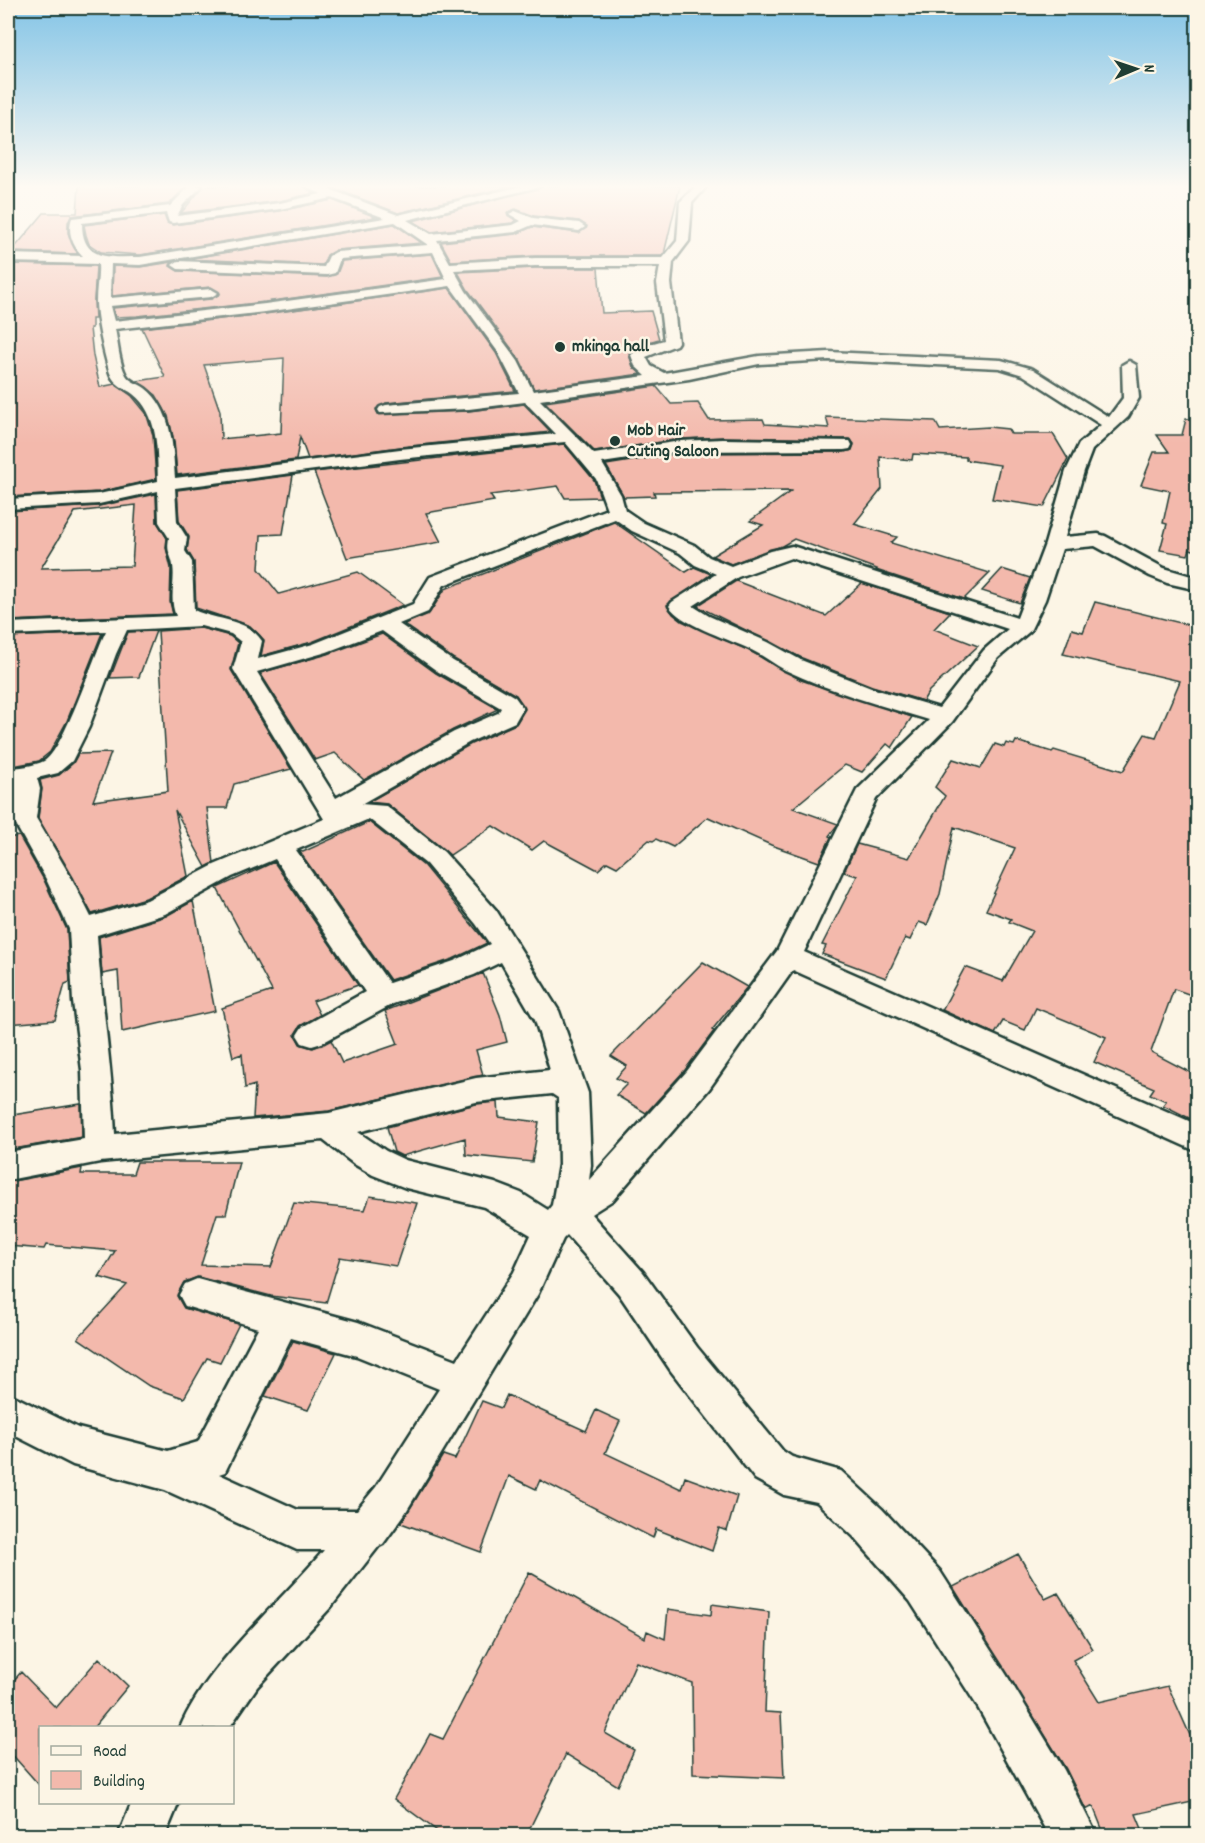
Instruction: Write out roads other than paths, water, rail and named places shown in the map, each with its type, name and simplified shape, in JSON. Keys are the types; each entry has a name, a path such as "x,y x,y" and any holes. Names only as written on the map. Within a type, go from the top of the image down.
{"street":[{"path":"105,272 103,303 118,375 129,386 139,391 153,408 160,422 165,442 168,522 178,538 176,551 182,562 182,605 185,614 197,621"},
{"path":"106,326 285,306 464,272"},
{"path":"660,377 647,370 638,355 648,349 671,342 664,283 666,272"},
{"path":"450,274 511,361 528,396 590,460 615,497 617,512 638,527 687,549 702,561 731,573"},
{"path":"103,303 211,293"},
{"path":"386,410 469,404 660,377 759,360 800,357 1001,363 1028,372 1091,414 1111,424"},
{"path":"559,1220 601,1190 698,1080 788,956 866,795 944,717 991,654 1023,627 1054,544 1075,471 1085,448 1122,414 1131,398 1129,365"},
{"path":"8,504 99,499 168,484 399,454 570,437"},
{"path":"590,460 681,446 713,444 844,445"},
{"path":"244,669 320,648 421,608 437,581 617,512"},
{"path":"1054,544 1098,540 1157,572 1197,584"},
{"path":"944,717 863,693 793,665 761,646 702,620 679,606 731,573 777,555 792,552 1023,627"},
{"path":"8,629 197,621 244,631 252,641 244,669 336,816"},
{"path":"100,1149 97,1070 87,1002 83,929 59,879 24,818 28,789 16,775 50,768 60,761 78,727 105,654 120,623"},
{"path":"83,929 156,907 223,871 281,848 462,736 507,717 512,708 507,702 446,666 384,623"},
{"path":"203,1726 242,1672 316,1592 369,1530 390,1501 526,1283 559,1220 575,1165 573,1093 549,1019 486,917 435,858 377,812 366,811 336,816"},
{"path":"281,848 383,996"},
{"path":"312,1035 383,996 464,968 507,948"},
{"path":"788,956 1197,1139"},
{"path":"8,1166 100,1149 329,1126 476,1090 519,1084 558,1082 573,1093"},
{"path":"329,1126 360,1152 404,1174 469,1188 559,1220 631,1283 684,1359 769,1465 784,1475 828,1485 868,1522 925,1586 991,1689 1048,1786 1074,1836"},
{"path":"197,1295 358,1340 465,1381"},
{"path":"168,1471 210,1458 282,1319"},
{"path":"8,1412 73,1446 168,1471 297,1530 369,1530"},
{"path":"141,1836 156,1804"}],"place":[{"name":"mkinga hall","path":"560,347"},
{"name":"Mob Hair Cuting Saloon","path":"615,441"}]}
